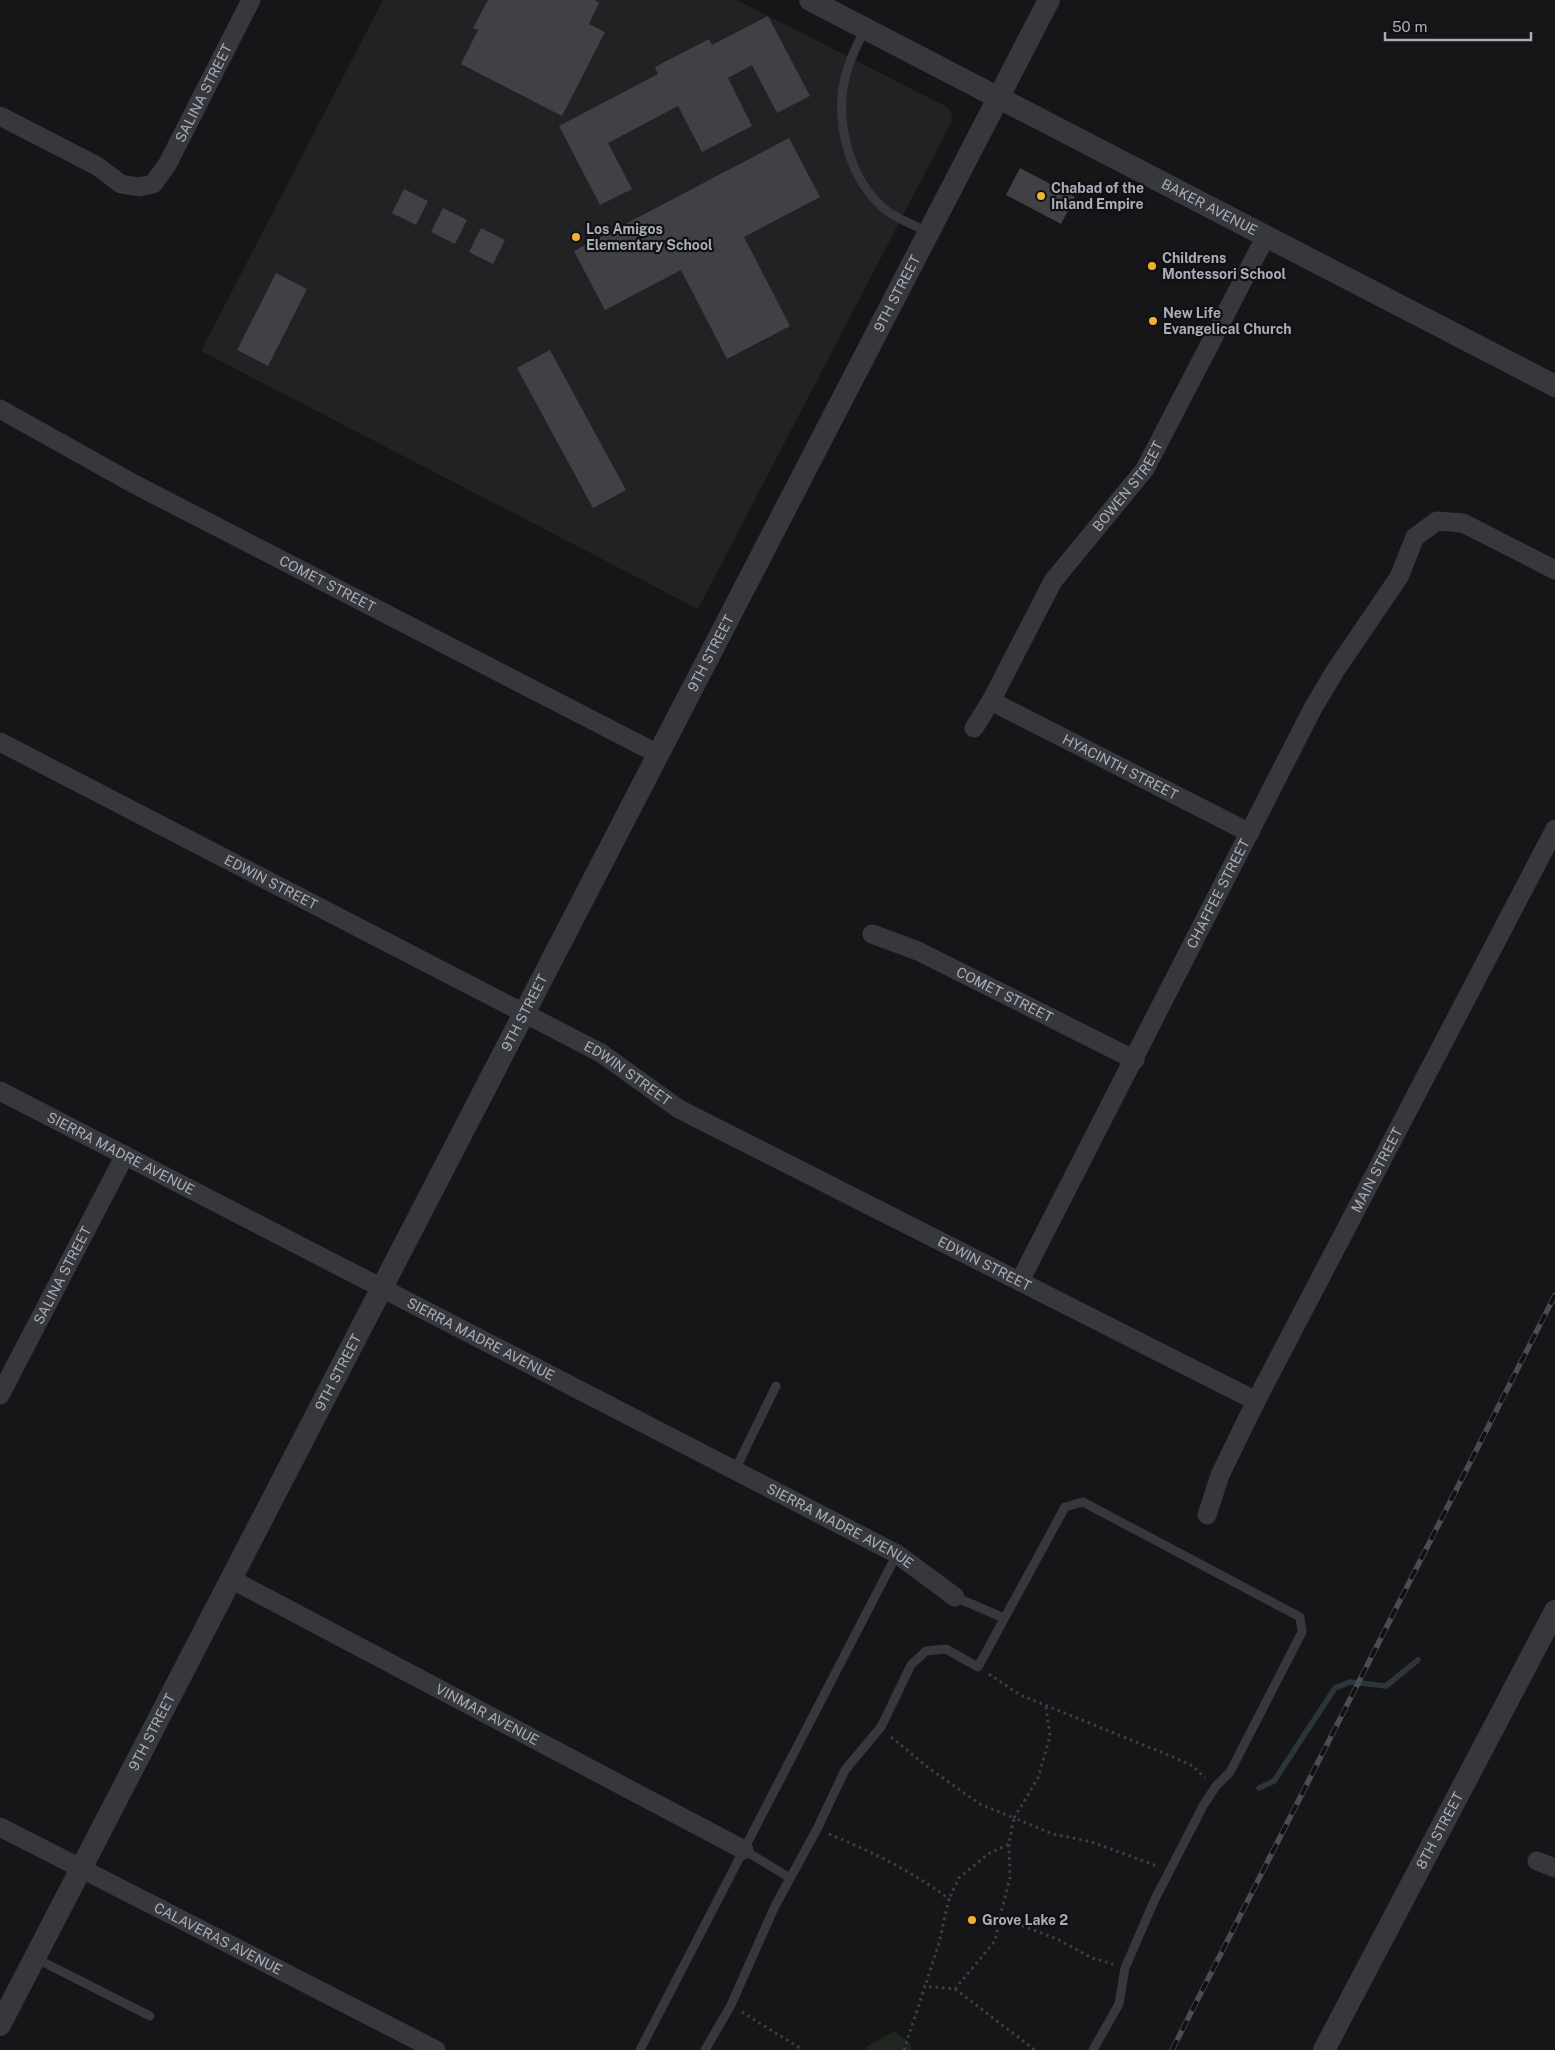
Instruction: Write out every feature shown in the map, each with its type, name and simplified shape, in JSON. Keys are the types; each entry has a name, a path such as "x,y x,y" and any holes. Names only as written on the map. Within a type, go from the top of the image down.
{"street":[{"name":"SALINA STREET","path":"0,116 96,166 121,184 138,187 153,184 167,165 251,0"},
{"name":"BAKER AVENUE","path":"810,0 1555,386"},
{"name":"9TH STREET","path":"0,2025 1048,0"},
{"name":"BOWEN STREET","path":"974,728 991,701 1053,581 1145,469 1266,236"},
{"name":"COMET STREET","path":"0,409 134,484 658,754"},
{"name":"CHAFFEE STREET","path":"1020,1281 1135,1060 1313,708 1335,671 1399,576 1415,537 1437,521 1463,523 1555,570"},
{"name":"HYACINTH STREET","path":"991,701 1250,833"},
{"name":"EDWIN STREET","path":"0,742 601,1053 679,1109 1256,1401"},
{"name":"MAIN STREET","path":"1207,1515 1220,1475 1256,1401 1555,828"},
{"name":"COMET STREET","path":"872,934 918,951 1135,1060"},
{"name":"SIERRA MADRE AVENUE","path":"0,1091 897,1554 955,1597"},
{"name":"SALINA STREET","path":"0,1394 125,1155"},
{"name":"VINMAR AVENUE","path":"231,1579 744,1850"},
{"name":"8TH STREET","path":"1324,2050 1555,1611"},
{"name":"CALAVERAS AVENUE","path":"0,1827 436,2050"},
{"path":"1537,1861 1555,1868"}],"lane":[{"path":"865,28 846,71 841,103 844,136 852,166 887,211 928,232"},
{"path":"735,1470 776,1386"},
{"path":"705,2050 731,2005 790,1878 817,1829 845,1770 881,1727 911,1665 926,1651 946,1649 978,1667 1065,1507 1084,1502 1300,1617 1302,1632 1230,1772 1216,1786 1155,1900 1125,1968 1119,2004 1094,2050"},
{"path":"640,2050 897,1554"},
{"path":"955,1597 1004,1618"},
{"path":"744,1850 790,1878"},
{"path":"34,1958 150,2016"}],"path":[{"path":"978,1667 1020,1695 1046,1707 1193,1766 1216,1786"},
{"path":"955,1989 995,1941 1010,1878 1009,1844 1014,1818 1038,1778 1050,1736 1046,1707"},
{"path":"881,1727 930,1769 980,1804 1053,1834 1092,1842 1170,1871"},
{"path":"817,1829 876,1853 926,1881 949,1899"},
{"path":"904,2050 939,1943 949,1899 959,1878 988,1854 1009,1844"},
{"path":"1000,1917 1057,1939 1092,1958 1125,1968"},
{"path":"925,1986 955,1989 1035,2050"},
{"path":"731,2005 803,2050"}],"shaded area":[{"name":"Los Amigos Elementary School","path":"383,0 737,0 947,107 952,115 951,123 698,609 201,351"},
{"path":"894,2031 911,2044 911,2050 865,2050 866,2047"}],"building":[{"path":"488,0 595,0 599,3 589,24 605,32 562,116 461,64 478,30 473,28"},
{"path":"768,16 810,96 777,113 752,65 728,78 752,126 702,152 678,106 608,143 632,189 600,205 559,126 658,74 655,67 709,39 712,45"},
{"path":"789,138 820,197 744,237 790,326 727,359 681,270 605,310 574,251"},
{"name":"Chabad of the Inland Empire","path":"1020,168 1075,197 1061,224 1006,195"},
{"path":"404,189 428,201 416,225 392,213"},
{"path":"443,208 467,220 455,244 431,232"},
{"path":"481,228 505,240 493,264 469,252"},
{"path":"276,273 307,289 268,366 237,350"},
{"path":"550,350 626,490 593,508 517,368"}],"waterway":[{"path":"1259,1788 1274,1781 1335,1688 1350,1682 1386,1686 1418,1660"}],"railway":[{"path":"1172,2050 1555,1295"}],"place":[{"name":"Chabad of the Inland Empire","path":"1041,196"},
{"name":"Los Amigos Elementary School","path":"576,237"},
{"name":"Childrens Montessori School","path":"1152,266"},
{"name":"New Life Evangelical Church","path":"1153,321"},
{"name":"Grove Lake 2","path":"972,1920"}]}
